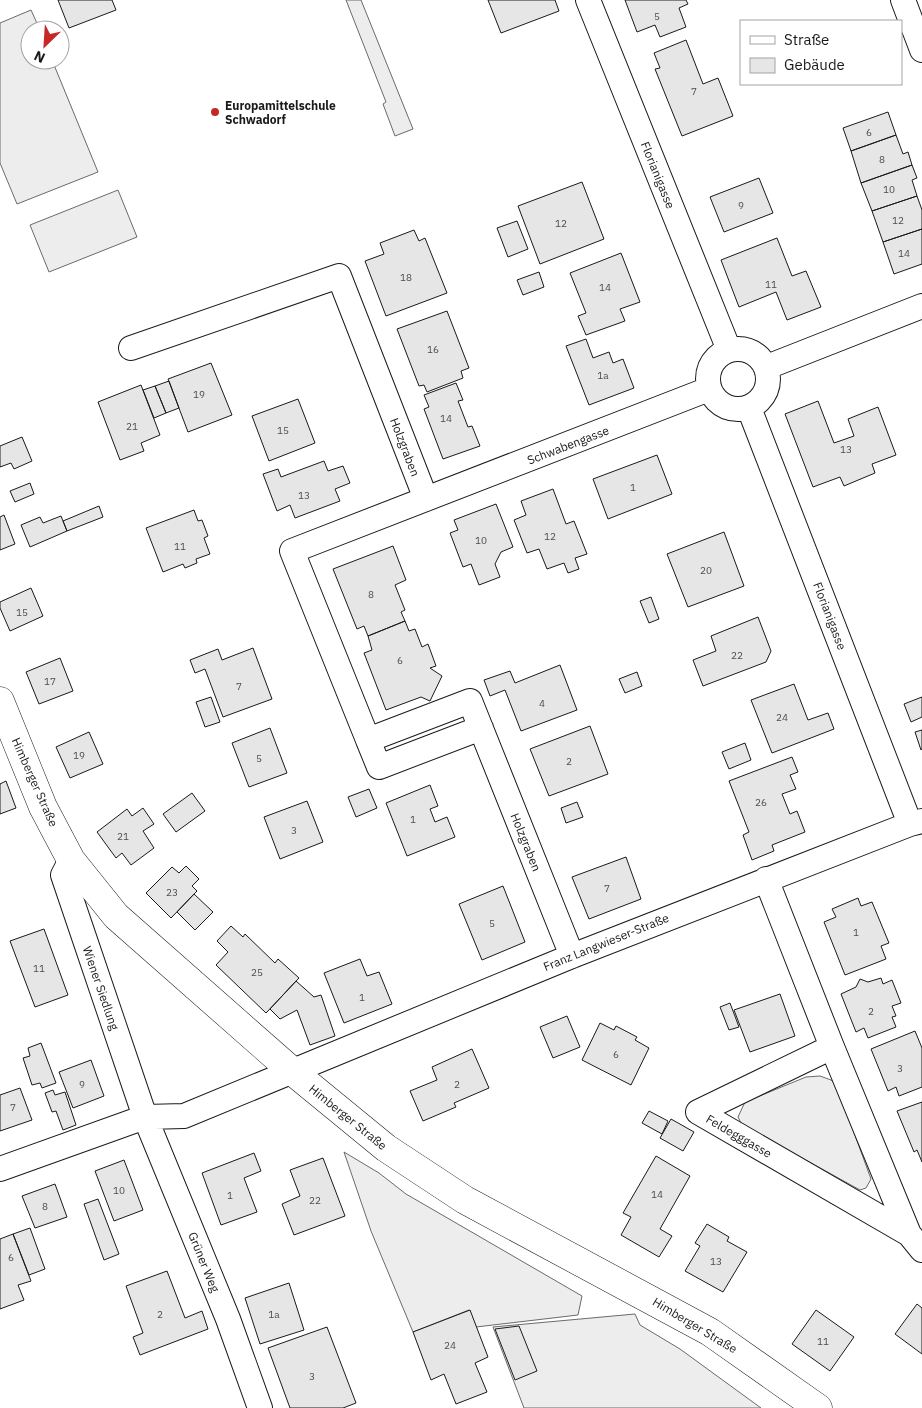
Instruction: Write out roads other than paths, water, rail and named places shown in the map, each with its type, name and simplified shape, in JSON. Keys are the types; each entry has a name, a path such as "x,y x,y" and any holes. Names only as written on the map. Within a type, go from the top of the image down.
{"main road":[{"name":"Himberger Straße","path":"0,701 43,807 71,860 116,916 292,1072 386,1148 465,1200 710,1332 818,1408"}],"street":[{"name":"Florianigasse","path":"588,0 729,350"},
{"path":"903,0 922,50"},
{"name":"Holzgraben","path":"132,348 339,276 426,499 292,551 368,740 470,701 572,956"},
{"path":"767,367 922,306"},
{"path":"744,349 754,353 767,367 768,386 764,396 749,408 733,409 720,404 709,389 708,372 712,363 719,355 729,350 744,349"},
{"name":"Schwabengasse","path":"426,499 709,389"},
{"name":"Florianigasse","path":"749,408 916,822"},
{"name":"Franz Langwieser-Straße","path":"292,1072 572,956 916,822"},
{"name":"Wiener Siedlung","path":"71,860 63,875 145,1117"},
{"name":"Feldegggasse","path":"766,879 832,1047 916,1242"},
{"name":"Feldegggasse","path":"832,1047 698,1112 916,1242"},
{"path":"0,1169 145,1117 184,1116 292,1072"},
{"name":"Grüner Weg","path":"145,1117 228,1319 260,1408"}],"place":[{"name":"Europamittelschule Schwadorf","path":"215,112"}]}
